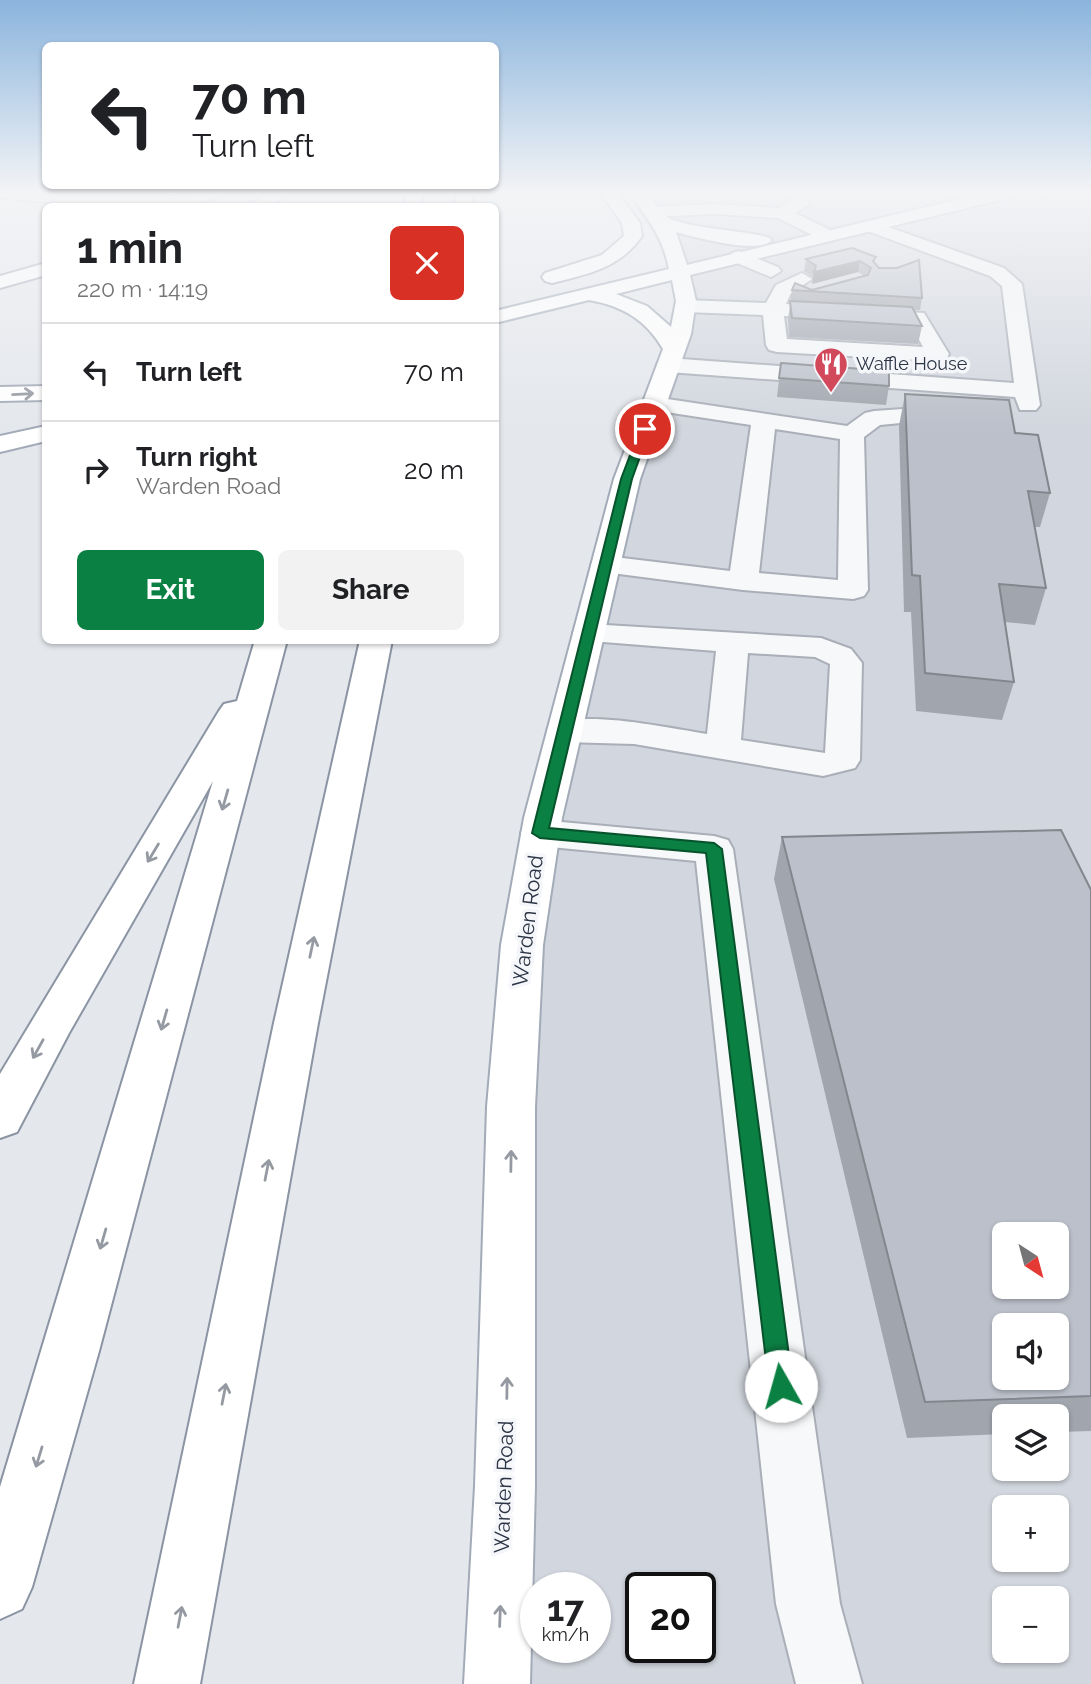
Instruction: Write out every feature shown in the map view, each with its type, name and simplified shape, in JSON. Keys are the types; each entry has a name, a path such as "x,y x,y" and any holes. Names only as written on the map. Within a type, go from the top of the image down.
{"main road":[{"path":"0,276 31,271"},
{"path":"0,282 38,271"},
{"path":"531,282 581,271"},
{"name":"Warden Road","path":"497,1684 505,1486 512,1107 522,945 540,833 627,479 680,334 682,289 678,271"},
{"path":"499,316 587,294 682,289 715,271"},
{"path":"587,294 629,303 663,327 671,357"},
{"path":"0,394 42,393"},
{"path":"0,444 42,434"},
{"path":"167,1684 296,1023 375,644"},
{"path":"0,1118 53,1021 267,654"},
{"path":"0,1587 71,1351 267,654"}],"lane":[{"path":"771,271 800,275 766,272 771,271"},
{"path":"671,357 947,386 1026,398 1012,284 1008,278 993,271"},
{"path":"682,289 772,309 836,332 890,335 865,334 836,332 776,345 772,309 783,289 800,275"},
{"path":"800,275 810,294 821,291"},
{"path":"654,404 852,434 874,418 943,413 947,386"},
{"path":"743,581 764,420"},
{"path":"606,565 743,581 853,590 852,434"},
{"path":"564,732 634,733 823,765 842,760 845,663 840,656 821,648 589,633"},
{"path":"723,747 733,643"},
{"path":"540,833 714,849 808,1604 830,1684"}],"shaded area":[{"path":"678,271 1091,271 1091,1684 491,1684 511,1107 627,479 686,301"}],"building":[{"path":"870,271 920,271 922,298 792,290 795,283 812,290 868,275"},
{"path":"790,301 912,307 922,326 792,318"},
{"path":"781,363 889,371 889,386 779,378"},
{"path":"905,394 1009,400 1015,433 1038,435 1050,493 1028,491 1046,588 999,584 1014,682 925,673 920,576 912,575"},
{"path":"1061,830 1091,890 1091,1396 925,1402 782,837"}],"place":[{"name":"Waffle House","path":"831,394"}],"route":[{"path":"645,429 627,479 540,833 714,849 781,1386"}]}
